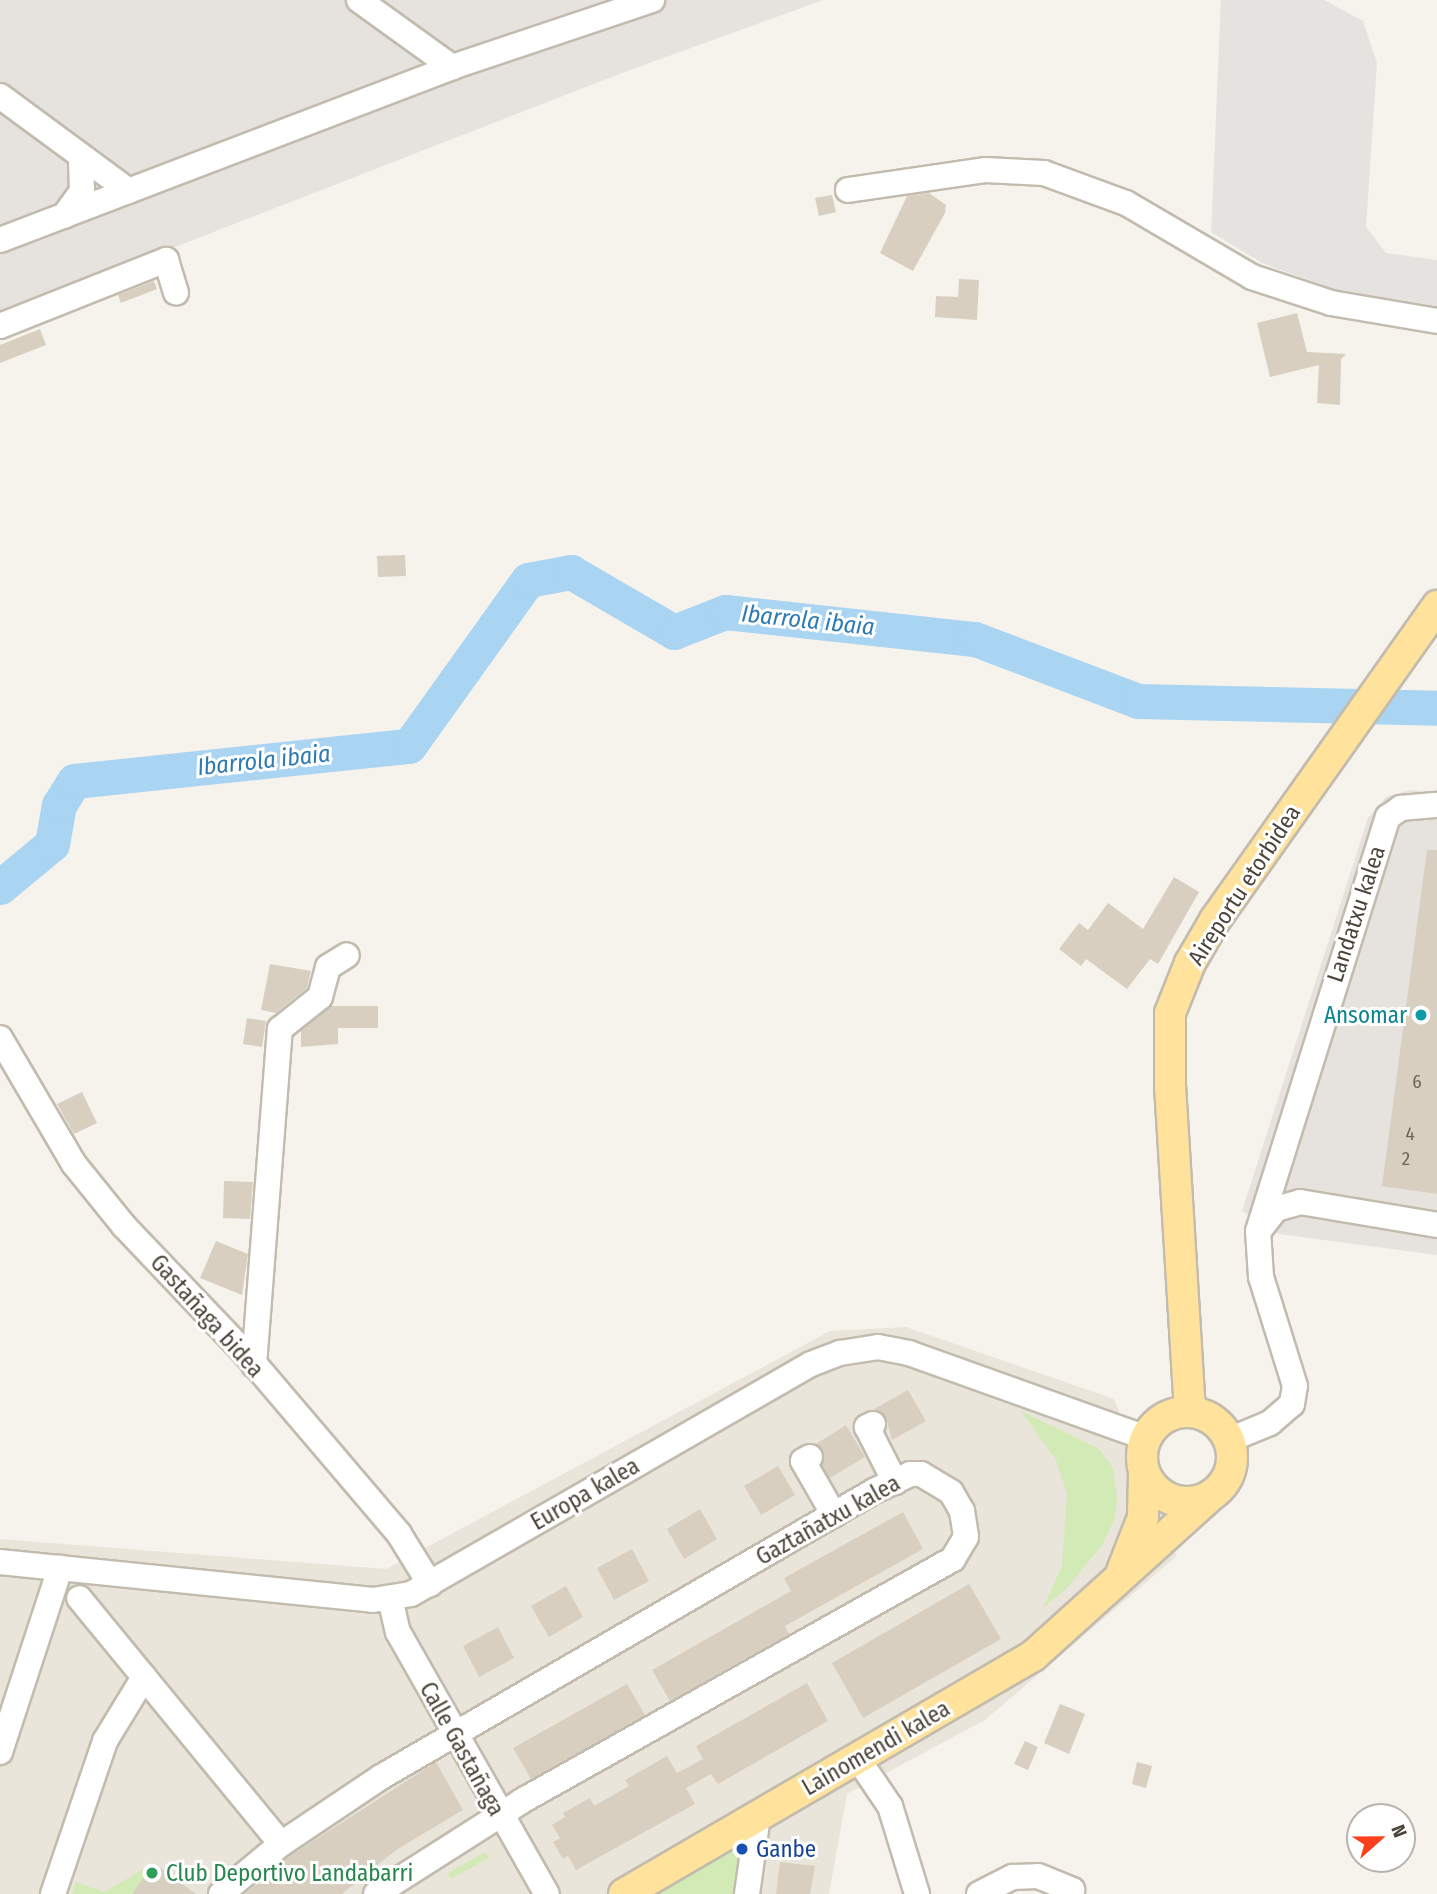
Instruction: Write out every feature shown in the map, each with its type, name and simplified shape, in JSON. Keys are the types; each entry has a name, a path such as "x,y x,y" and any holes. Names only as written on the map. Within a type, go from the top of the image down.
{"main road":[{"name":"Aireportu etorbidea","path":"1190,1412 1170,1088 1170,1013 1190,963 1215,920 1437,606"},
{"path":"1190,1412 1213,1420 1228,1440 1230,1471 1210,1496 1190,1502 1167,1498 1144,1472 1146,1438 1169,1416 1190,1412"},
{"name":"Lainomendi kalea","path":"1115,1584 1135,1546 1143,1517 1144,1472"},
{"name":"Lainomendi kalea","path":"624,1894 1033,1656 1210,1496"}],"street":[{"path":"359,0 452,67"},
{"path":"0,240 452,67 652,0"},
{"path":"0,96 129,191"},
{"path":"64,216 82,191 81,156"},
{"path":"848,190 985,170 1044,173 1126,203 1252,277 1331,303 1437,321"},
{"path":"0,326 166,260 176,292"},
{"path":"1391,671 1437,631"},
{"name":"Landatxu kalea","path":"1228,1440 1282,1416 1292,1404 1295,1386 1261,1277 1258,1231 1280,1153 1388,817 1401,808 1437,805"},
{"path":"254,1365 281,1028 320,997 328,967 347,955"},
{"name":"Gastañaga bidea","path":"0,1038 74,1164 124,1226 254,1365 398,1534 430,1584"},
{"path":"1258,1231 1276,1209 1300,1202 1437,1225"},
{"name":"Europa kalea","path":"0,1562 373,1600 411,1594 811,1364 855,1349 878,1346 909,1353 1146,1438"},
{"path":"873,1424 867,1427 895,1482"},
{"path":"810,1457 803,1461 829,1518"},
{"path":"787,1473 794,1469 829,1518"},
{"name":"Gaztañatxu kalea","path":"221,1894 281,1844 381,1777 829,1518 895,1482 920,1474 951,1492 962,1511 966,1537 953,1559 499,1815 376,1894"},
{"path":"0,1752 61,1568"},
{"path":"79,1598 281,1844"},
{"name":"Calle Gastañaga","path":"390,1598 398,1632 454,1736 547,1894"},
{"path":"53,1894 105,1741 144,1677"},
{"path":"858,1759 890,1806 917,1894"},
{"path":"747,1894 758,1816"},
{"path":"979,1894 1013,1877 1038,1876 1072,1890 1069,1894"}],"shaded area":[{"path":"0,0 823,0 622,73 144,259 0,322"},
{"path":"1221,0 1324,0 1363,21 1377,63 1366,227 1386,253 1437,260 1437,308 1345,293 1262,263 1211,232"},
{"path":"1411,790 1437,793 1437,1255 1279,1234 1242,1211 1368,818 1386,797"},
{"path":"906,1327 1114,1399 1177,1556 985,1720 847,1794 829,1894 0,1894 0,1539 386,1569 830,1331"}],"green space":[{"path":"1021,1411 1099,1449 1113,1468 1117,1497 1115,1518 1103,1544 1067,1588 1043,1608 1062,1566 1067,1494 1056,1460"},
{"path":"748,1833 743,1894 645,1894"},
{"path":"485,1852 489,1858 451,1879 448,1873"},
{"name":"Club Deportivo Landabarri","path":"154,1863 183,1894 72,1894 76,1882 104,1892"}],"building":[{"path":"929,193 946,205 945,213 913,271 880,253 907,196"},
{"path":"832,195 836,212 819,216 815,198"},
{"path":"959,279 979,280 977,320 935,317 936,296 958,297"},
{"path":"154,281 157,289 121,303 118,295"},
{"path":"1297,313 1307,352 1346,354 1341,359 1340,405 1317,403 1319,365 1270,377 1257,323"},
{"path":"40,329 46,345 0,363 0,345"},
{"path":"405,555 406,576 378,577 377,556"},
{"name":"Ansomar","path":"1427,850 1437,850 1437,1194 1382,1186"},
{"path":"1174,877 1199,892 1158,964 1150,959 1127,989 1086,959 1081,966 1059,949 1079,923 1088,930 1108,903 1143,929"},
{"path":"270,964 311,971 307,988 276,1013 261,1010"},
{"path":"331,1006 378,1006 378,1028 338,1028 338,1044 301,1047 301,1031"},
{"path":"247,1018 266,1021 262,1047 243,1044"},
{"path":"82,1092 97,1123 74,1134 57,1104"},
{"path":"224,1181 253,1182 250,1219 223,1218"},
{"path":"216,1241 248,1254 242,1295 200,1278"},
{"path":"908,1390 926,1421 892,1440 886,1417 874,1409"},
{"path":"846,1425 865,1457 830,1478 822,1465 823,1450 816,1444"},
{"path":"778,1466 795,1495 761,1515 744,1486"},
{"path":"700,1509 717,1539 684,1559 667,1529"},
{"path":"903,1512 923,1549 785,1626 789,1634 670,1701 652,1670 791,1591 784,1578"},
{"path":"632,1549 649,1581 614,1600 597,1568"},
{"path":"969,1584 1001,1639 863,1718 832,1663"},
{"path":"566,1586 583,1617 549,1637 531,1606"},
{"path":"498,1627 514,1658 479,1677 463,1646"},
{"path":"807,1683 828,1721 718,1784 711,1774 686,1788 695,1804 576,1870 568,1856 563,1859 553,1842 560,1838 552,1825 565,1817 563,1813 590,1798 594,1806 629,1786 625,1780 667,1756 677,1773 703,1759 696,1746"},
{"path":"627,1684 645,1715 531,1779 513,1748"},
{"path":"1060,1704 1085,1714 1069,1754 1044,1743"},
{"path":"1025,1741 1038,1747 1028,1770 1014,1764"},
{"path":"436,1762 463,1810 396,1850 342,1894 245,1894 290,1856"},
{"path":"1137,1762 1152,1766 1146,1788 1132,1784"},
{"path":"780,1862 815,1866 810,1894 776,1894"},
{"path":"154,1863 196,1894 132,1894"}],"waterway":[{"name":"Ibarrola ibaia","path":"0,887 52,844 59,805 74,781 409,746 528,580 571,572 674,632 725,612 975,639 1138,701 1437,708"}],"place":[{"name":"Ansomar","path":"1421,1015"},
{"name":"Ganbe","path":"742,1849"},
{"name":"Club Deportivo Landabarri","path":"152,1873"}]}
